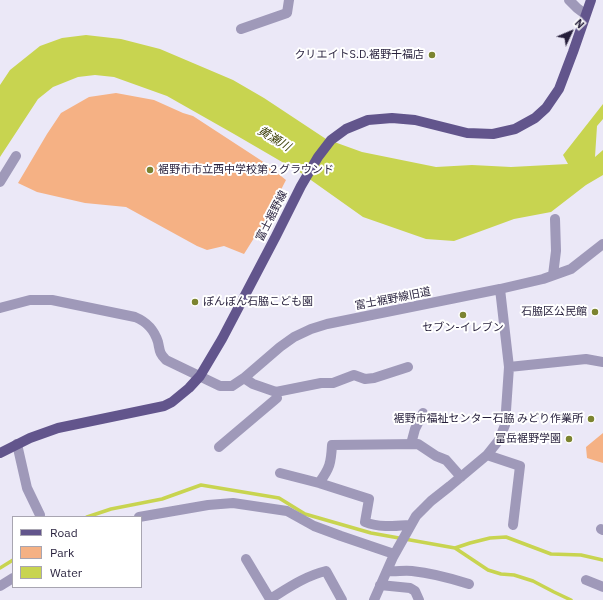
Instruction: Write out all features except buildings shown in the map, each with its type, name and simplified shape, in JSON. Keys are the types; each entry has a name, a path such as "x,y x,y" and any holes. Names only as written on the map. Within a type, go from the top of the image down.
{"main road":[{"name":"富士裾野線","path":"0,453 30,438 58,428 164,406 172,402 189,388 200,376 222,338 301,186 318,156 331,140 346,129 368,120 392,118 415,120 452,128 466,133 494,134 515,129 535,118 546,108 559,89 591,0"}],"street":[{"path":"241,29 287,13 289,0"},
{"path":"569,0 585,14"},
{"path":"0,182 16,156"},
{"path":"553,275 556,251 554,219"},
{"name":"富士裾野線旧道","path":"0,308 30,300 52,300 135,316 148,324 156,336 161,355 166,360 220,386 232,386 244,378 280,347 312,329 327,324 543,279 571,269 603,244"},
{"path":"374,600 397,550 416,516 431,501 487,455 499,440 505,425 509,367 500,289"},
{"path":"509,367 586,359 603,362"},
{"path":"244,378 253,384 276,392 321,383 333,383 354,375 366,379 374,378 408,367"},
{"path":"219,447 277,398 276,392"},
{"path":"411,444 415,429 423,413"},
{"path":"18,444 27,488 40,515"},
{"path":"320,483 326,474 331,461 332,445 418,444 436,456 446,460 461,477"},
{"path":"487,455 520,466 513,524"},
{"path":"280,473 320,483 369,499 365,522 381,526 409,528"},
{"path":"142,516 214,504 233,503 287,512 314,526 341,536 397,550"},
{"path":"246,560 270,599 314,574 326,571 342,600"},
{"path":"387,571 419,572 447,577 469,584"},
{"path":"0,586 12,579"},
{"path":"586,580 603,587"},
{"path":"380,585 410,588 415,591 419,600"}],"green space":[{"name":"裾野市市立西中学校第２グラウンド","path":"116,93 154,100 193,116 262,161 286,180 266,219 244,254 224,246 207,250 126,207 85,203 37,192 18,183 61,113 89,97"},
{"path":"603,433 603,463 587,458 586,447"}],"water":[{"name":"黄瀬川","path":"86,35 121,39 160,49 233,80 264,98 326,139 362,152 436,167 472,165 511,167 568,164 563,155 603,104 603,119 597,126 595,157 603,150 603,175 586,185 551,212 514,219 454,241 426,239 363,217 301,173 167,96 114,77 95,75 78,77 53,87 38,99 0,157 0,85 10,70 40,46 62,38"}],"waterway":[{"path":"90,516 111,509 162,499 201,485 279,498 305,514 371,533 455,548 490,538 506,537 551,554 581,555 603,560"},
{"path":"455,548 488,570 501,574 514,575 533,581 571,600"},
{"path":"0,568 12,561"}],"place":[{"name":"クリエイトS.D.裾野千福店","path":"432,55"},
{"name":"裾野市市立西中学校第２グラウンド","path":"150,170"},
{"name":"ぽんぽん石脇こども園","path":"195,302"},
{"name":"石脇区公民館","path":"595,312"},
{"name":"セブン-イレブン","path":"463,315"},
{"name":"裾野市福祉センター石脇 みどり作業所","path":"591,419"},
{"name":"富岳裾野学園","path":"569,439"}]}
